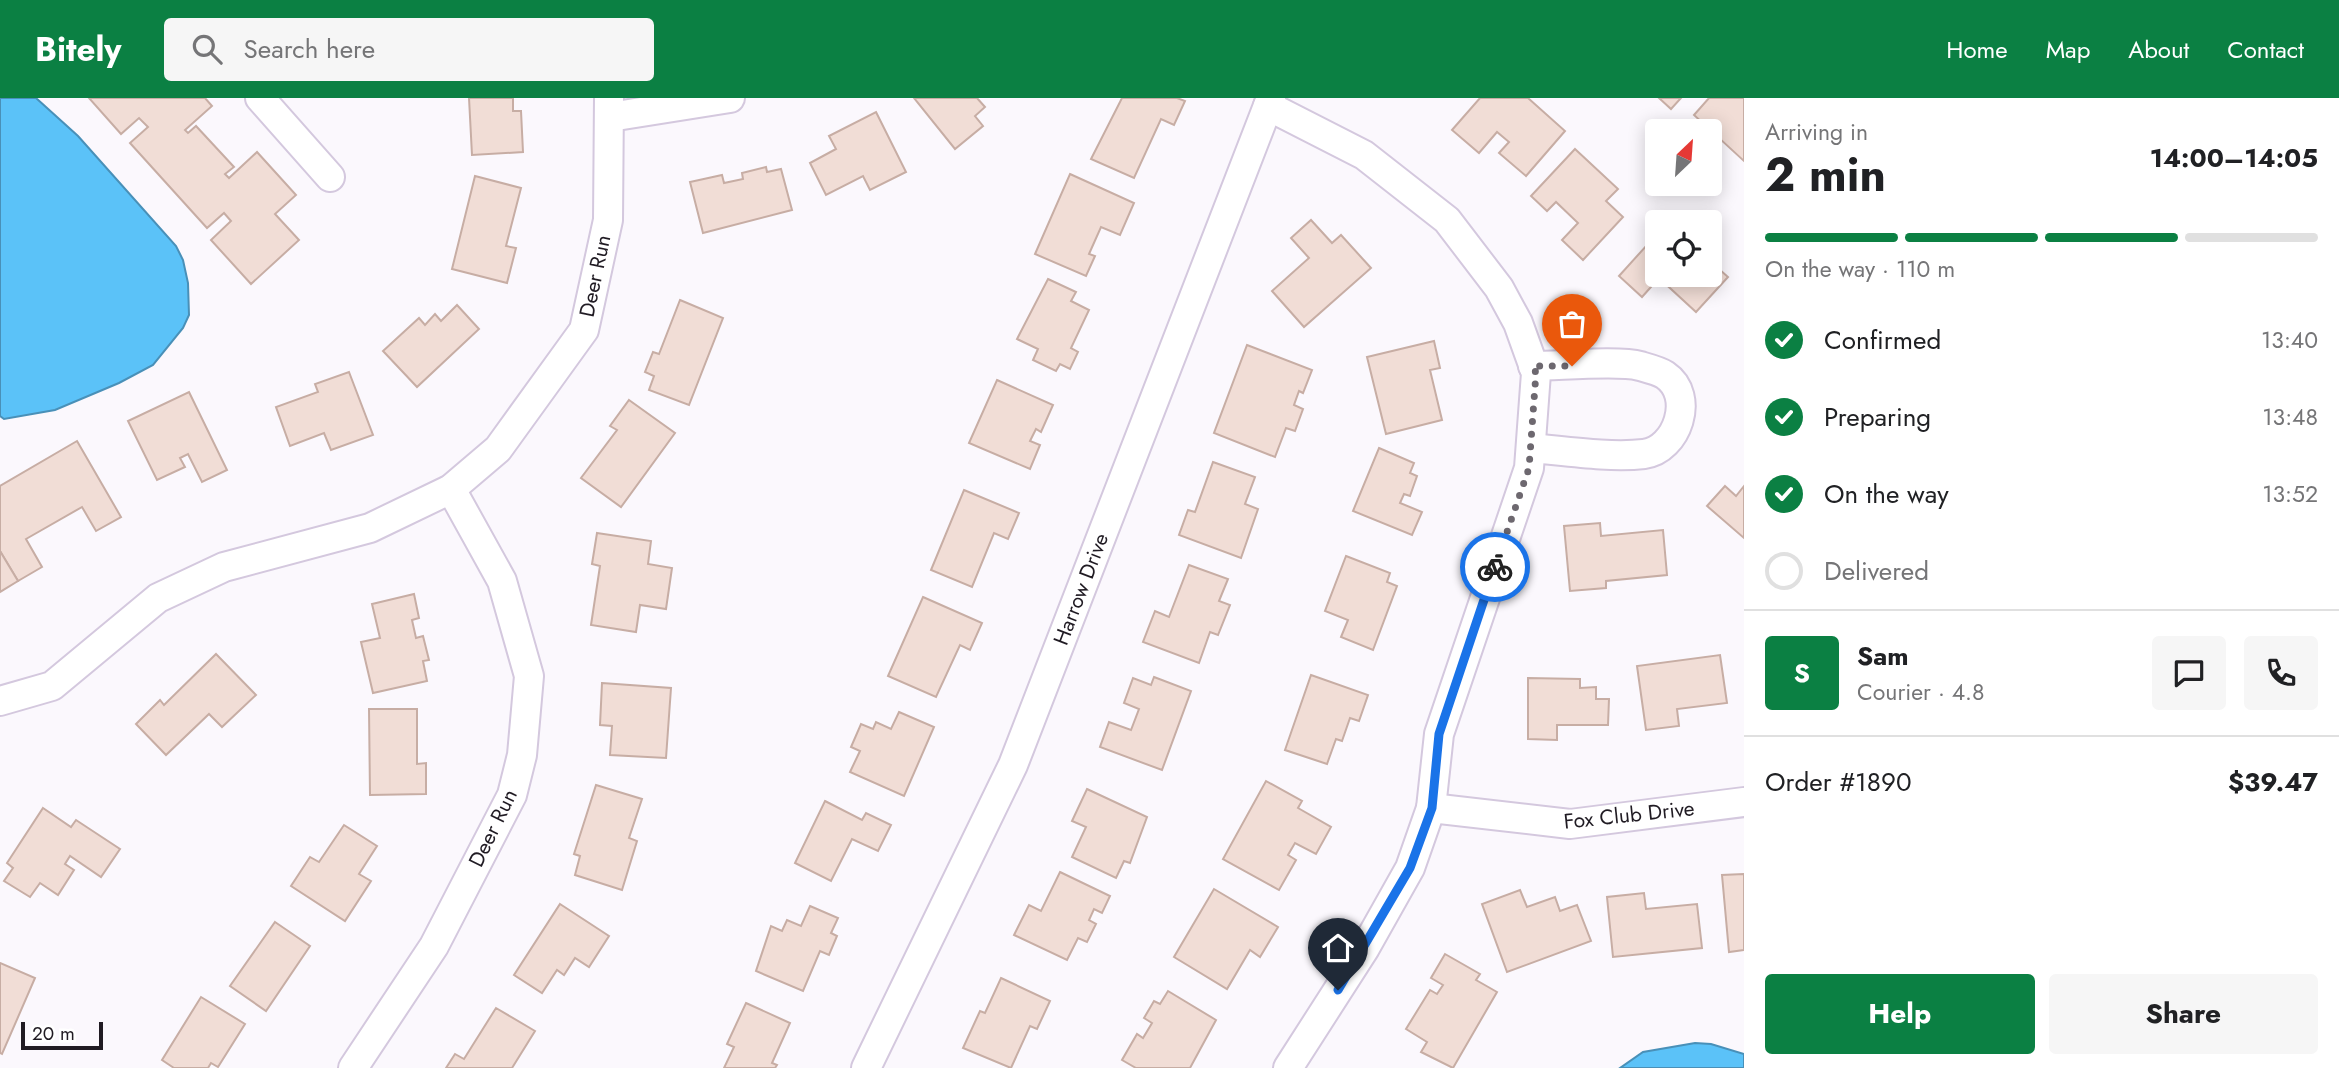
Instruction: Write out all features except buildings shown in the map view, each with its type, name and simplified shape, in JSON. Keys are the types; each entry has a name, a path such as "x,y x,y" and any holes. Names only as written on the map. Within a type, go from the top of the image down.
{"street":[{"path":"260,98 330,177"},
{"path":"609,107 730,98"},
{"path":"1269,102 1364,155 1447,220 1499,288 1518,323 1536,373 1529,468 1439,734 1432,808 1410,868 1365,948 1288,1068"},
{"name":"Harrow Drive","path":"866,1068 1013,765 1269,102"},
{"name":"Deer Run","path":"0,701 52,686 158,598 224,567 370,528 451,489 498,449 583,330 608,220 609,107"},
{"path":"1531,448 1645,454 1665,445 1678,427 1681,401 1674,385 1665,375 1638,365 1533,366"},
{"name":"Deer Run","path":"353,1068 434,946 512,794 522,755 528,677 525,664 502,581 451,489"},
{"name":"Fox Club Drive","path":"1432,808 1570,824 1744,802"}],"water":[{"path":"0,98 36,98 78,136 176,246 183,260 188,283 189,315 183,328 153,365 119,383 55,410 4,419 0,416"},
{"path":"1695,1043 1711,1044 1744,1054 1744,1068 1620,1068 1643,1052"}],"way so far":[{"path":"1495,567 1529,468 1536,373 1533,366 1572,366"}],"route":[{"path":"1338,990 1410,868 1432,808 1439,734 1495,567"}]}
